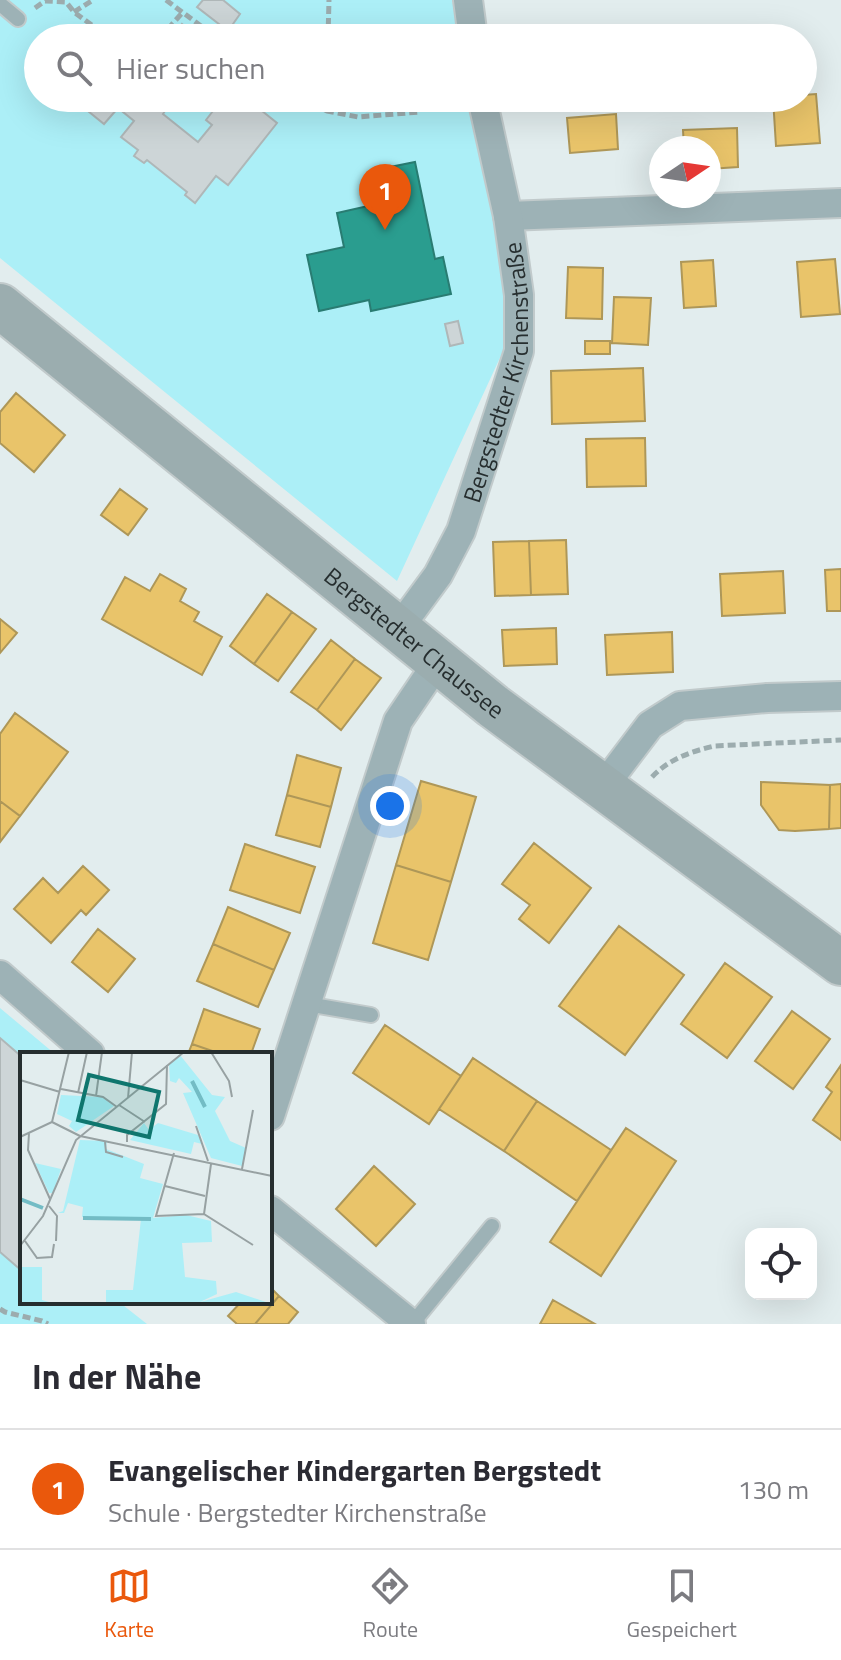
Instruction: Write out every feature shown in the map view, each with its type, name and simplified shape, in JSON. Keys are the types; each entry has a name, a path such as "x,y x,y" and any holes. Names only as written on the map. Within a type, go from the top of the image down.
{"main road":[{"name":"Bergstedter Chaussee","path":"0,306 493,706 841,963"}],"street":[{"path":"468,0 471,24"},
{"name":"Bergstedter Kirchenstraße","path":"399,628 438,575 461,531 519,351 519,295 508,216 485,112"},
{"path":"508,216 841,203"},
{"path":"272,1110 398,721 438,662"},
{"path":"603,787 650,725 680,706 767,698 841,696"},
{"path":"0,975 88,1052"},
{"path":"272,1212 411,1324"}],"lane":[{"path":"0,4 18,19"},
{"path":"307,1004 371,1015"},
{"path":"411,1324 492,1226"}],"path":[{"path":"74,12 93,0"},
{"path":"166,0 197,24"},
{"path":"328,24 329,0"},
{"path":"18,19 45,1 66,2 90,24"},
{"path":"172,24 182,13"},
{"path":"332,112 358,117 420,112"},
{"path":"648,781 675,759 714,746 841,740"},
{"path":"0,1309 48,1324"}],"shaded area":[{"path":"0,0 452,0 456,24 24,24 24,112 474,112 516,323 397,581 0,258"},
{"path":"0,1008 53,1052 20,1052 20,1304 122,1304 147,1324 0,1324"}],"building: Wohnen":[{"path":"817,106 820,143 776,146 774,112 817,112"},
{"path":"616,114 618,149 570,153 567,118"},
{"path":"737,128 738,167 721,168 721,136 683,136 683,130"},
{"path":"835,259 840,314 801,317 797,262"},
{"path":"713,260 716,306 684,308 681,262"},
{"path":"568,267 603,268 602,319 566,318"},
{"path":"614,297 651,298 648,345 612,343"},
{"path":"585,341 610,341 610,354 585,354"},
{"path":"643,368 645,421 552,424 551,371"},
{"path":"16,393 65,435 34,472 0,443 0,412"},
{"path":"645,438 646,486 587,487 586,439"},
{"path":"120,489 147,509 128,535 101,515"},
{"path":"566,540 568,594 531,595 529,541"},
{"path":"529,541 531,595 495,596 493,542"},
{"path":"841,569 841,611 827,611 825,570"},
{"path":"783,571 785,613 722,616 720,574"},
{"path":"160,574 186,589 180,601 199,612 194,621 222,637 202,675 102,619 125,577 150,591"},
{"path":"267,594 292,612 254,664 230,646"},
{"path":"292,612 316,629 278,681 254,664"},
{"path":"0,619 17,633 0,653"},
{"path":"556,628 557,664 504,666 502,630"},
{"path":"672,632 673,672 607,675 605,635"},
{"path":"331,640 355,659 317,710 291,692"},
{"path":"355,659 381,678 341,730 317,710"},
{"path":"15,713 68,752 20,816 0,801 0,734"},
{"path":"297,755 341,768 331,807 287,795"},
{"path":"421,781 476,797 451,882 396,865"},
{"path":"761,782 830,785 829,829 779,830 761,805"},
{"path":"841,784 841,828 829,829 830,785"},
{"path":"287,795 331,807 320,847 276,835"},
{"path":"0,801 20,816 0,842"},
{"path":"534,843 591,888 549,943 519,919 530,905 502,884"},
{"path":"245,844 315,867 300,913 230,890"},
{"path":"396,865 451,882 428,960 373,943"},
{"path":"83,866 109,890 86,915 81,910 51,943 14,909 43,878 58,893"},
{"path":"228,907 290,933 274,970 213,944"},
{"path":"619,926 684,975 625,1055 559,1006"},
{"path":"98,929 135,959 108,992 72,962"},
{"path":"213,944 274,970 258,1007 197,981"},
{"path":"725,963 772,997 727,1058 681,1024"},
{"path":"204,1009 260,1029 252,1052 215,1052 192,1044"},
{"path":"792,1011 830,1039 793,1089 755,1061"},
{"path":"385,1025 461,1076 429,1124 353,1073"},
{"path":"192,1044 215,1052 189,1052"},
{"path":"473,1058 537,1101 504,1151 439,1109"},
{"path":"841,1065 841,1140 813,1120 832,1092 826,1087"},
{"path":"537,1101 611,1150 577,1201 504,1151"},
{"path":"626,1128 676,1161 601,1276 550,1242"},
{"path":"374,1166 415,1204 376,1246 336,1209"},
{"path":"272,1289 279,1296 255,1324 237,1324 228,1316 239,1304 272,1304"},
{"path":"279,1296 298,1312 288,1324 255,1324"},
{"path":"553,1300 595,1324 540,1324"}],"building: Schulen":[{"path":"415,162 435,259 443,257 451,294 371,311 369,300 319,311 307,255 344,247 337,213 377,204 370,171"}],"building: Sonstige":[{"path":"203,0 223,0 240,14 233,24 219,24 197,7"},
{"path":"89,112 114,112 104,124"},
{"path":"123,112 164,112 198,142 212,125 206,120 212,112 263,112 277,123 228,185 216,176 195,203 185,195 187,192 147,160 144,163 134,156 138,150 121,137 134,121"},
{"path":"458,321 463,343 450,346 445,324"},
{"path":"0,1038 20,1055 20,1269 0,1252"}],"place":[{"name":"Evangelischer Kindergarten Bergstedt","path":"385,230"}]}
